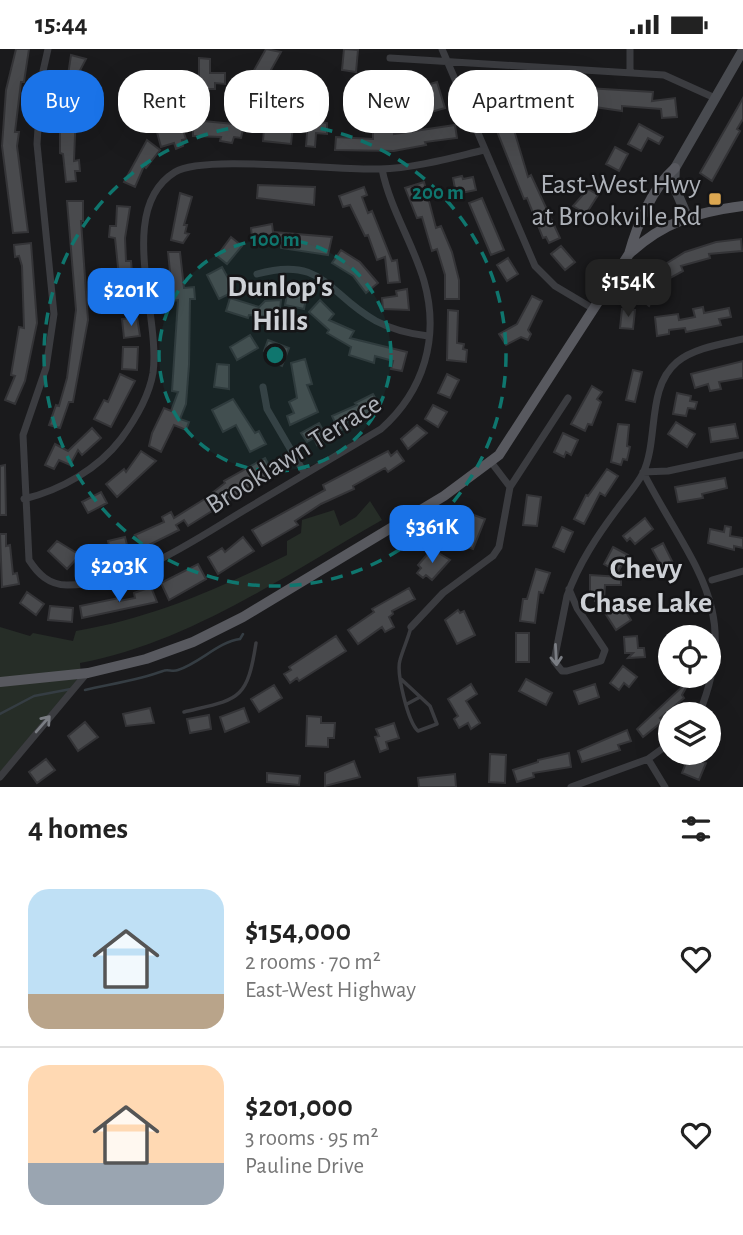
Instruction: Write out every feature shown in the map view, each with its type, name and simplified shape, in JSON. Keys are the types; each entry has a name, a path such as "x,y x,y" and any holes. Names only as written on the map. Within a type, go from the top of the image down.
{"main road":[{"path":"629,254 638,223 667,174 675,168 743,50"},
{"path":"675,168 674,186 687,216"},
{"path":"0,682 88,673 169,650 243,617 443,496 491,462 516,432 592,308 629,254 652,235 687,216 743,206"}],"street":[{"name":"Brooklawn Terrace","path":"48,49 41,80 37,144 54,314 46,368 23,435 29,560 39,575 53,583 67,585 99,580 165,557 381,429 400,412 422,376 428,336 424,282 385,187 382,169"},
{"path":"442,49 535,266 555,286 592,308"},
{"path":"630,49 630,71"},
{"path":"390,58 630,71 672,76 715,98"},
{"path":"24,499 83,474 111,452 133,423 148,389 155,348 143,223 153,194 169,176 204,163 382,169 430,163 484,150"},
{"path":"257,274 277,268 310,273 332,284 377,322 428,336"},
{"path":"569,589 577,608 605,650 601,661 567,671 557,666 554,652 569,589 592,544 643,472 666,375 678,361 694,352 743,339"},
{"path":"262,387 267,409 305,474"},
{"path":"411,627 443,593 494,557 499,547 510,487 568,398"},
{"path":"643,472 668,471 743,455"},
{"path":"491,462 510,487"},
{"path":"643,472 654,494 718,592"},
{"path":"712,580 743,571"},
{"path":"0,777 88,673"},
{"path":"706,702 722,674"},
{"path":"571,787 648,759 658,752"},
{"path":"648,759 665,787"}],"lane":[{"path":"401,679 436,715 437,724 418,731 413,726 406,704 401,679 399,663 411,627"},
{"path":"184,712 216,706 237,696 249,679 256,643"},
{"path":"406,704 420,697"}],"shaded area":[{"path":"370,501 382,520 273,584 160,640 80,663 81,675 0,772 0,627 30,636 33,633 73,641 76,631 158,610 210,591 287,555 287,541 301,533 302,520 334,510 340,526 356,517"}],"building":[{"path":"16,49 29,49 26,70 21,70 15,132 19,132 17,146 28,232 13,233 2,146 6,90"},
{"path":"266,49 281,52 271,70 254,70"},
{"path":"344,49 358,50 356,70 342,70"},
{"path":"71,55 86,59 80,70 69,70"},
{"path":"199,58 210,59 210,70 199,70"},
{"path":"210,73 224,73 224,84 215,83 215,89 210,89"},
{"path":"437,82 445,108 434,111 434,83"},
{"path":"598,89 653,92 652,101 675,98 677,117 662,118 661,109 622,106 622,111 598,108"},
{"path":"743,98 743,119 737,129 740,131 712,181 700,173"},
{"path":"210,122 224,123 224,133 242,133 241,138 234,137 232,143 220,141 221,137 193,136 193,133 210,133"},
{"path":"639,124 663,137 659,144 648,138 641,151 628,144"},
{"path":"448,126 448,133 456,133 457,138 425,142 426,145 394,151 335,150 336,137 373,139 373,133 434,133 434,128"},
{"path":"60,133 75,133 74,161 79,160 80,171 75,171 76,181 66,182 63,154 60,153"},
{"path":"157,133 184,133 186,139 182,140 183,146 176,149 174,143 161,147"},
{"path":"264,133 292,133 291,144 263,141"},
{"path":"307,133 316,133 315,147 306,146"},
{"path":"498,133 515,133 528,177 531,175 560,238 549,243 546,237 543,238 527,198 524,199"},
{"path":"147,140 160,150 146,168 144,166 135,187 124,182"},
{"path":"615,147 628,154 619,171 606,164"},
{"path":"462,176 463,179 473,177 476,190 456,194 453,178"},
{"path":"424,182 436,228 441,226 452,252 459,280 459,299 445,299 445,275 437,249 432,251 422,217 417,218 405,188"},
{"path":"258,185 315,187 314,205 257,198"},
{"path":"364,187 367,195 362,197 368,213 372,211 392,261 397,260 400,282 388,283 385,257 377,260 368,235 365,236 350,205 343,207 339,196"},
{"path":"588,189 598,195 586,214 573,206"},
{"path":"180,193 192,197 184,225 187,225 185,233 189,234 183,243 171,240"},
{"path":"482,198 504,250 491,255 469,203"},
{"path":"67,201 83,201 81,221 88,320 73,402 69,402 60,428 49,425 56,405 59,406 67,378 76,310"},
{"path":"117,206 130,207 125,238 126,261 131,261 135,306 122,306 115,238 109,237 110,226 116,226"},
{"path":"272,224 273,232 332,237 328,255 281,248 281,243 253,246 251,228"},
{"path":"231,237 242,246 227,264 217,256"},
{"path":"741,239 742,251 709,254 710,258 681,266 683,271 661,283 654,271 685,252 716,242"},
{"path":"31,243 37,323 25,381 15,404 5,400 15,376 11,375 19,327 24,328 22,266 19,256 15,257 14,245"},
{"path":"561,246 575,262 565,270 551,254"},
{"path":"341,250 360,262 378,283 366,293 353,276 332,263"},
{"path":"168,252 180,252 184,288 194,287 195,299 190,299 186,404 180,419 189,422 186,430 174,425 161,452 149,446 152,433 164,408 171,411 178,392 172,391 178,300 173,301"},
{"path":"508,258 518,274 507,281 497,265"},
{"path":"222,267 235,291 219,299 207,275"},
{"path":"649,281 658,288 649,306 634,293"},
{"path":"288,289 307,293 304,309 285,305"},
{"path":"407,289 409,310 383,309 382,298 397,296 396,291"},
{"path":"532,296 542,301 528,330 531,334 528,340 521,337 506,345 499,334 517,324"},
{"path":"230,298 259,307 265,301 281,300 279,318 249,315 248,318 226,311"},
{"path":"320,300 334,314 329,320 354,331 350,338 407,352 402,371 391,369 393,361 375,356 374,363 349,355 351,347 327,333 329,330 309,312"},
{"path":"703,307 704,313 729,308 731,317 719,319 721,325 686,332 685,328 669,330 669,334 657,336 655,317 678,314 679,320 695,317 693,309"},
{"path":"622,309 635,310 633,329 620,328"},
{"path":"448,310 458,311 457,343 464,344 463,349 467,350 466,362 447,360"},
{"path":"137,317 140,336 124,338 122,319"},
{"path":"250,335 258,348 237,360 230,347"},
{"path":"268,340 289,348 282,366 273,362 275,355 264,351"},
{"path":"123,347 138,347 137,370 122,369"},
{"path":"305,359 312,384 307,385 318,412 290,425 287,416 294,413 289,402 297,398 291,363"},
{"path":"743,361 743,378 719,382 721,389 710,391 708,384 695,388 691,374"},
{"path":"217,364 229,365 229,389 214,387"},
{"path":"633,370 642,372 635,402 626,400"},
{"path":"120,374 135,381 111,427 94,419 104,400 108,402"},
{"path":"447,374 459,380 450,398 438,393"},
{"path":"592,386 602,392 597,399 601,402 592,425 588,424 585,431 571,424"},
{"path":"677,393 691,396 690,401 697,402 695,409 688,408 686,416 673,414"},
{"path":"373,394 379,405 371,410 373,413 346,421 349,427 339,431 332,416 357,405 355,403"},
{"path":"233,399 255,433 259,431 266,444 250,452 236,425 223,432 212,410"},
{"path":"433,405 447,412 438,427 425,419"},
{"path":"676,422 695,434 687,447 668,434"},
{"path":"319,423 328,439 317,445 314,438 307,442 301,433"},
{"path":"618,424 629,425 627,446 630,447 627,460 623,459 621,465 611,462"},
{"path":"735,424 738,438 711,442 709,428"},
{"path":"417,425 427,433 408,449 401,439"},
{"path":"92,428 101,438 82,455 78,450 70,465 59,460 54,469 45,465 55,444 68,451"},
{"path":"563,433 578,440 571,455 566,452 564,457 554,452"},
{"path":"141,451 156,461 117,497 106,484 124,469 126,472"},
{"path":"388,451 391,456 397,451 404,461 388,472 385,468 353,486 354,489 321,504 295,521 298,525 262,546 252,530 325,490 323,485"},
{"path":"265,458 273,473 188,526 184,520 176,525 179,530 143,548 135,535 164,522 162,517 171,512 174,518 203,500 225,483 224,481"},
{"path":"5,465 6,515 0,515 0,466"},
{"path":"607,469 618,476 605,496 600,493 584,524 574,519 586,495 588,496"},
{"path":"725,478 727,488 702,494 703,498 678,502 675,487"},
{"path":"101,492 107,503 88,513 82,502"},
{"path":"527,495 541,497 537,526 523,525"},
{"path":"471,514 485,519 473,549 459,544"},
{"path":"645,518 653,529 635,544 630,538 627,541 623,536"},
{"path":"725,526 731,527 730,536 743,538 743,548 734,546 734,550 708,543 710,529 724,532"},
{"path":"562,527 573,532 564,552 553,547"},
{"path":"0,534 6,534 13,574 17,573 19,584 2,587"},
{"path":"125,537 128,549 122,550 123,556 84,564 82,553 67,569 48,551 57,541 75,552 109,545 108,541"},
{"path":"243,537 254,551 218,574 208,557 222,548 225,552"},
{"path":"663,543 673,563 663,569 652,549"},
{"path":"613,547 628,555 618,572 604,564"},
{"path":"432,549 450,560 432,580 417,573 421,568 418,565"},
{"path":"198,564 206,579 169,600 161,583"},
{"path":"536,569 550,573 543,593 539,592 535,623 520,621 523,599 527,599"},
{"path":"590,575 621,577 621,585 605,585 604,601 595,601 596,593 590,592"},
{"path":"151,587 157,602 82,618 80,606 119,598 119,601 135,598 134,593"},
{"path":"409,588 415,599 392,611 393,614 389,617 394,627 385,632 382,627 358,644 348,630 374,612 372,609"},
{"path":"27,592 44,604 36,615 20,603"},
{"path":"50,606 73,608 72,622 48,620"},
{"path":"611,606 615,612 623,607 631,620 616,630 605,613"},
{"path":"458,610 460,613 464,611 475,635 457,644 445,620"},
{"path":"516,633 529,633 529,662 516,662"},
{"path":"336,636 346,651 299,681 297,678 290,683 284,674 291,670 289,667"},
{"path":"637,636 638,648 644,648 645,657 628,658 633,653 625,653 624,637"},
{"path":"623,666 637,677 629,687 624,683 619,690 610,683"},
{"path":"526,679 552,693 546,705 519,691"},
{"path":"471,684 477,694 466,701 480,723 471,729 468,723 459,728 454,719 458,716 448,699"},
{"path":"595,684 599,697 579,704 574,691"},
{"path":"274,685 282,698 259,712 251,699"},
{"path":"681,688 686,688 682,695 684,698 679,702 666,702"},
{"path":"150,708 154,723 126,726 123,714"},
{"path":"244,708 249,722 225,732 220,717"},
{"path":"658,709 658,725 643,737 637,729"},
{"path":"209,715 211,729 190,733 187,719"},
{"path":"307,716 321,717 321,723 335,723 334,738 328,738 328,747 306,746"},
{"path":"85,722 98,737 78,751 68,736"},
{"path":"394,723 399,738 386,742 388,749 380,752 375,737 379,736 376,729"},
{"path":"627,730 631,741 618,745 620,750 582,762 578,751"},
{"path":"569,753 571,767 533,773 534,777 517,782 513,770 538,760"},
{"path":"490,754 506,755 505,783 489,782"},
{"path":"46,759 55,770 37,783 29,772"},
{"path":"354,761 360,777 325,786 325,773"},
{"path":"685,765 705,765 699,780 682,773"},
{"path":"267,773 300,776 299,785 267,782"},
{"path":"455,774 456,787 419,787 418,778"}],"waterway":[{"path":"85,690 165,670 178,670 224,644 240,639 243,634"},
{"path":"0,714 34,696 71,689"}],"place":[{"name":"East-West Hwy at Brookville Rd","path":"715,199"}],"district":[{"name":"Dunlop's Hills","path":"280,304"},
{"name":"Chevy Chase Lake","path":"646,586"}]}
